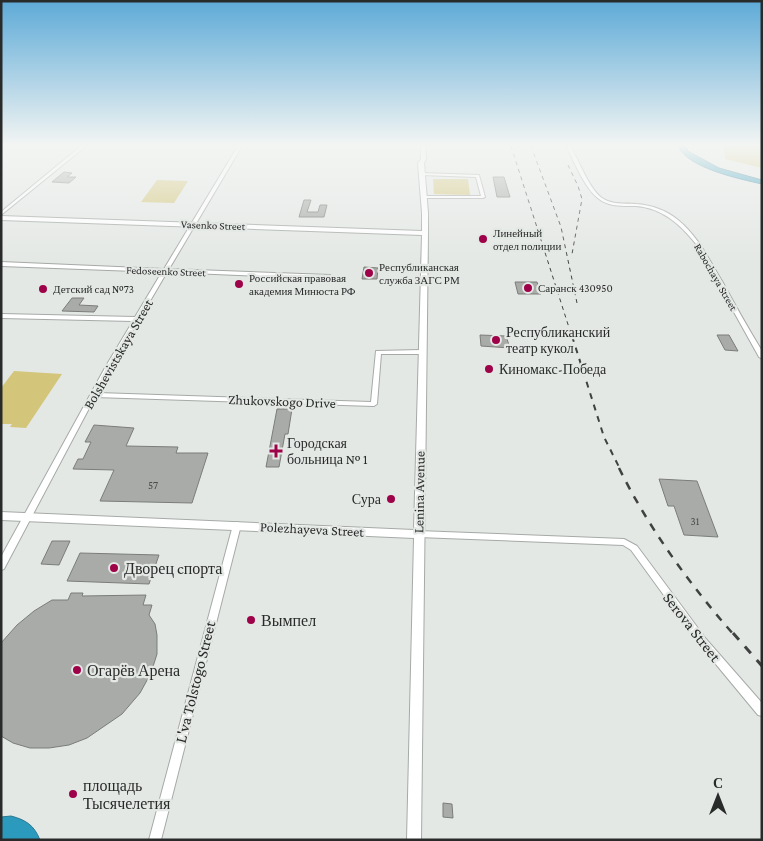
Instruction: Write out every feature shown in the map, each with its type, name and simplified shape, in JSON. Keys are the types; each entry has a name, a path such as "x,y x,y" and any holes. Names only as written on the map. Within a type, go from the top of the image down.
{"main road":[{"name":"Lenina Avenue","path":"414,840 424,233 422,185"},
{"name":"Vasenko Street","path":"2,218 424,233"},
{"name":"Polezhayeva Street","path":"1,516 418,534"}],"street":[{"path":"2,218 8,210 37,185"},
{"name":"Bolshevistskaya Street","path":"1,566 137,319 217,185"},
{"path":"423,197 483,198 480,185"},
{"name":"Rabochaya Street","path":"591,185 601,198 617,204 659,208 685,228 698,244 762,357"},
{"name":"Fedoseenko Street","path":"1,264 330,277"},
{"path":"1,316 137,319"},
{"name":"Zhukovskogo Drive","path":"94,395 374,404 378,352 422,352"},
{"name":"L'va Tolstogo Street","path":"155,840 238,525"},
{"name":"Polezhayeva Street","path":"418,534 624,542"},
{"name":"Serova Street","path":"624,542 634,548 697,635 762,711"}],"shaded area":[{"path":"153,185 185,185 174,203 141,202"},
{"path":"433,185 469,185 470,195 434,194"},
{"path":"14,371 62,374 26,428 10,427 12,424 1,424 1,388"}],"water":[{"path":"11,816 29,824 35,830 40,840 1,840 1,817"}],"building":[{"path":"495,185 506,185 510,197 497,197"},
{"path":"304,200 311,200 307,212 318,212 320,205 327,205 324,217 299,217"},
{"name":"Республиканская служба ЗАГС РМ","path":"364,267 378,268 377,279 362,279"},
{"name":"Саранск 430950","path":"515,282 537,282 541,294 518,294"},
{"path":"72,298 84,298 79,305 98,306 94,312 62,311"},
{"name":"Республиканский театр кукол","path":"480,335 506,336 510,348 481,346"},
{"path":"717,335 729,335 738,351 725,350"},
{"name":"Городская больница № 1","path":"277,409 292,409 288,434 285,434 279,467 266,467"},
{"path":"94,425 134,428 126,446 178,447 176,453 208,453 192,503 100,501 114,470 73,469 78,459 83,459 91,442 85,442"},
{"path":"659,479 697,481 718,537 684,535 674,506 668,506"},
{"path":"52,541 70,541 59,565 41,564"},
{"name":"Дворец cпорта","path":"80,553 159,555 149,584 67,581"},
{"name":"Огарёв Арена","path":"71,593 83,593 82,596 146,595 143,605 152,605 149,615 155,624 157,635 157,654 151,673 140,693 122,714 87,738 69,745 49,748 30,748 13,743 1,736 1,643 17,625 34,611 52,600 68,600"},
{"path":"443,803 452,804 453,818 443,817"}],"railway":[{"path":"524,185 572,337"},
{"path":"546,185 561,227 577,303"},
{"path":"572,254 582,199 578,185"},
{"path":"572,336 604,437 620,469"},
{"path":"619,468 643,512 671,555 734,635"},
{"path":"733,633 762,666"}],"place":[{"name":"Линейный отдел полиции","path":"483,239"},
{"name":"Республиканская служба ЗАГС РМ","path":"369,273"},
{"name":"Российская правовая академия Минюста РФ","path":"239,284"},
{"name":"Саранск 430950","path":"528,288"},
{"name":"Детский сад №73","path":"43,289"},
{"name":"Республиканский театр кукол","path":"496,340"},
{"name":"Киномакс-Победа","path":"489,369"},
{"name":"Городская больница № 1","path":"276,451"},
{"name":"Сура","path":"391,499"},
{"name":"Дворец cпорта","path":"114,568"},
{"name":"Вымпел","path":"251,620"},
{"name":"Огарёв Арена","path":"77,670"},
{"name":"площадь Тысячелетия","path":"73,794"}]}
